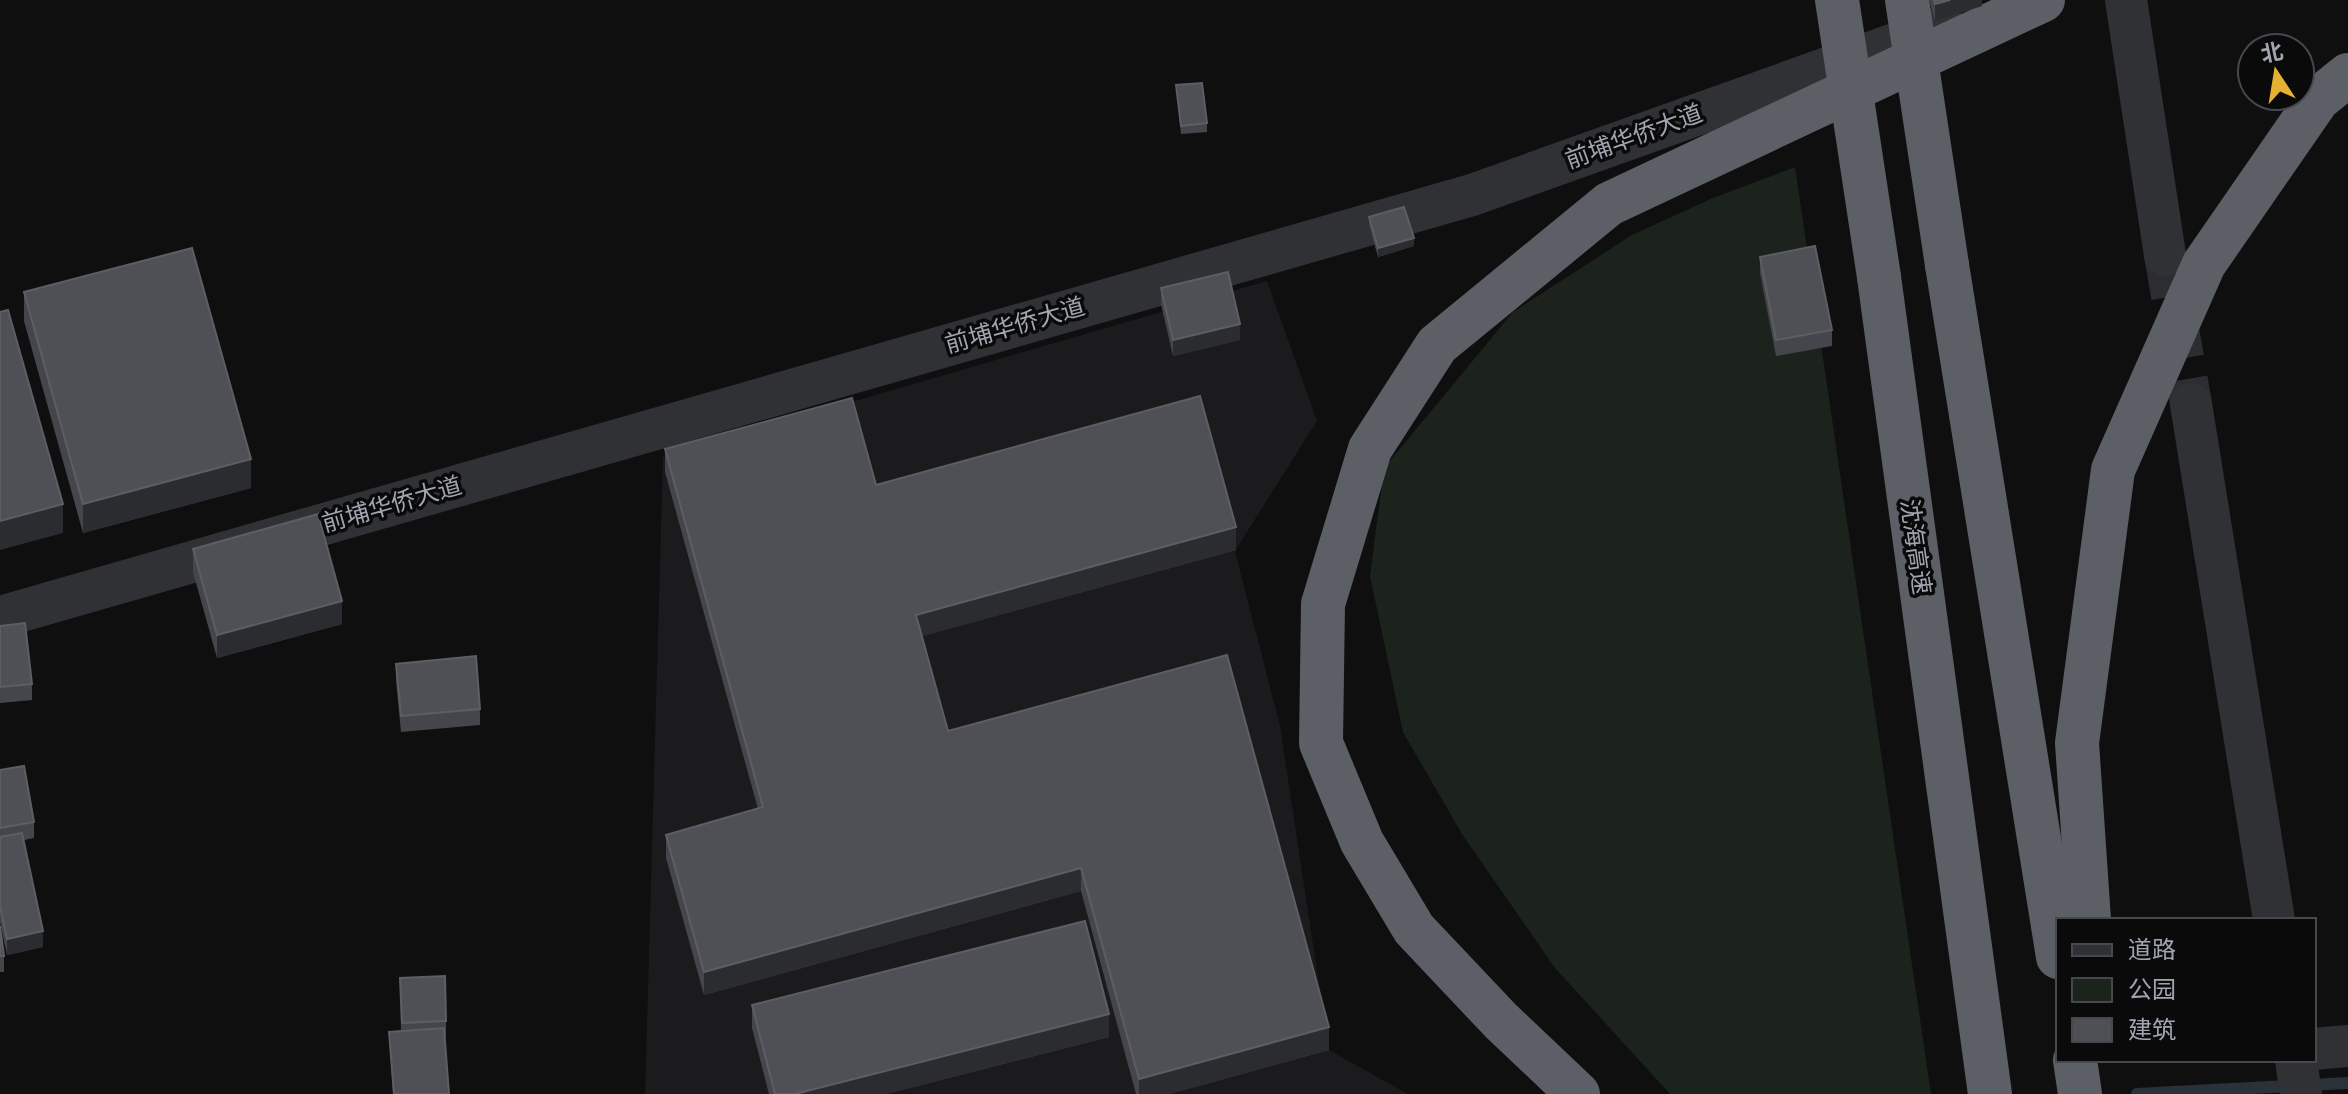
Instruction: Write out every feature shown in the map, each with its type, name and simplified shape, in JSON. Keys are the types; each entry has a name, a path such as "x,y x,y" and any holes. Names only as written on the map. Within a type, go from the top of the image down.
{"highway":[{"name":"沈海高速","path":"1837,0 1879,277 1990,1094"},
{"path":"1907,0 2056,945"},
{"path":"1578,1094 1501,1021 1414,929 1362,842 1321,743 1323,604 1370,449 1437,345 1609,204 2043,0"},
{"path":"2089,918 2077,743 2113,470 2204,264 2318,99 2348,75"},
{"path":"2075,1062 2080,1094"},
{"path":"2099,1062 2101,1094"}],"street":[{"name":"前埔华侨大道","path":"0,617 1472,195 2018,0"},
{"path":"2126,0 2165,255"},
{"path":"2191,404 2274,918"},
{"path":"2316,1061 2348,1046"}],"shaded area":[{"path":"1267,281 1317,421 1235,551 1280,726 1329,1050 1408,1094 645,1094 663,457"}],"green space":[{"path":"1795,167 1931,1094 1670,1094 1555,968 1462,834 1403,732 1370,576 1384,468 1513,312 1632,235 1713,198"}],"building":[{"path":"1202,83 1207,123 1181,126 1176,85"},
{"path":"1404,207 1414,238 1378,248 1369,217"},
{"path":"1815,246 1832,330 1776,340 1760,257"},
{"path":"192,248 251,459 83,504 24,292"},
{"path":"1228,272 1240,324 1173,340 1161,288"},
{"path":"8,310 63,504 0,521 0,312"},
{"path":"1200,396 1236,527 916,615 948,731 1227,655 1329,1027 1139,1079 1081,868 704,972 666,835 763,807 665,449 852,398 876,485"},
{"path":"318,514 342,601 217,635 193,549"},
{"path":"25,623 32,684 0,687 0,626"},
{"path":"476,656 480,709 401,716 396,664"},
{"path":"24,766 34,822 0,828 0,770"},
{"path":"22,833 43,931 7,939 0,906 0,837"},
{"path":"1085,921 1109,1014 795,1094 775,1094 752,1005"},
{"path":"0,926 4,956 0,956"},
{"path":"445,976 446,1021 402,1023 400,978"},
{"path":"444,1028 449,1094 394,1094 389,1032"}],"waterway":[{"path":"2137,1094 2348,1083"}],"tunnel":[{"path":"2165,255 2191,404"}]}
